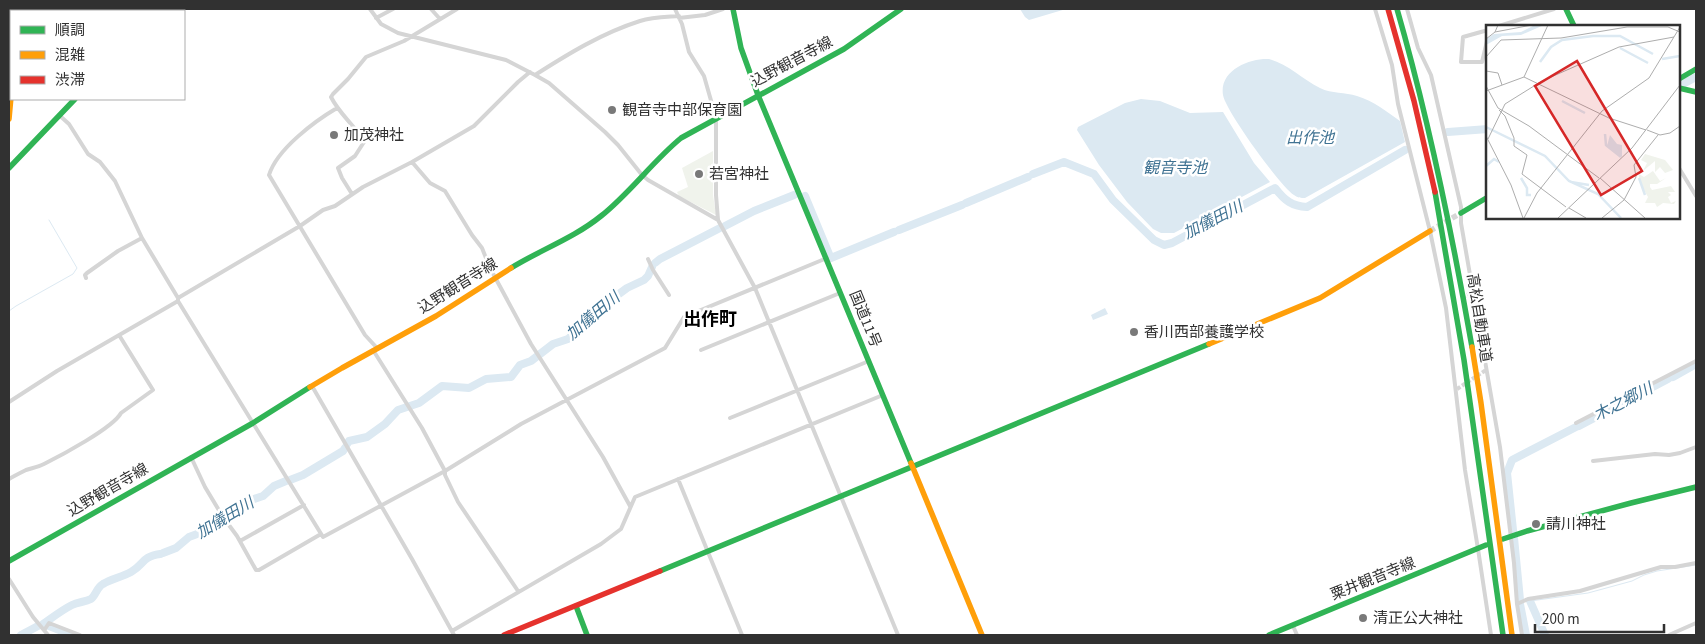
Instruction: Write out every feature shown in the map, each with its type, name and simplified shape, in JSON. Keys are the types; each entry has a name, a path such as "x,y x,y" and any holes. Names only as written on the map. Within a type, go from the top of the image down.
{"main road":[{"name":"国道11号","path":"733,9 741,48 758,95 982,635"},
{"name":"込野観音寺線","path":"9,561 253,422 375,349 436,316 527,258 600,217 672,144 690,132 844,49 901,9"},
{"name":"高松自動車道","path":"1388,9 1412,94 1437,203 1472,406 1502,635"},
{"name":"高松自動車道","path":"1397,9 1420,93 1462,285 1481,405 1512,635"},
{"path":"1566,9 1574,25"},
{"path":"1680,78 1696,69"},
{"path":"1680,88 1696,92"},
{"path":"9,118 11,100"},
{"path":"9,168 74,100"},
{"path":"1461,213 1486,198"},
{"path":"504,635 1320,298 1430,231"},
{"path":"1503,539 1651,497 1696,487"},
{"name":"粟井観音寺線","path":"1269,635 1486,545"},
{"path":"576,606 587,635"}],"street":[{"path":"370,9 381,24 391,31 506,60 549,83 605,132 642,175 659,187 718,220"},
{"path":"376,18 393,9"},
{"path":"431,9 440,19"},
{"path":"352,194 338,168 355,156 364,142 352,124 337,108 331,98 333,94 366,57 398,44 457,9"},
{"path":"675,9 689,52 704,76 716,118 716,195 718,220 755,288 898,635"},
{"path":"535,75 576,49 641,21 705,16 723,9"},
{"path":"1381,9 1375,10 1392,64 1398,104 1430,231 1446,308 1465,470 1491,635"},
{"path":"1407,9 1418,48 1430,75 1461,207 1461,224 1500,447 1511,536 1516,604 1522,635"},
{"path":"1502,25 1554,9"},
{"path":"1486,31 1463,37 1461,62 1482,62 1486,45"},
{"path":"9,402 57,371 300,226 323,210 336,206 352,194 474,126 530,72"},
{"path":"337,108 314,122 280,156 269,172 270,178 422,428 445,471 445,475 458,502 518,591"},
{"path":"59,115 69,124 88,154 100,162 115,181 142,238 323,537 445,471 521,424 665,348 684,317 826,258"},
{"path":"412,162 430,184 444,191 482,248 495,279 531,344 603,457 630,506"},
{"path":"1680,170 1696,196"},
{"path":"86,278 87,274 103,262 142,238"},
{"path":"648,258 653,270 669,295"},
{"path":"701,350 840,292"},
{"path":"9,479 28,469 34,469 46,464 90,438 118,419 120,413 153,390 119,335"},
{"path":"730,418 868,361"},
{"path":"1576,424 1696,361"},
{"path":"312,386 453,633 518,591 600,544 621,529 635,497 883,395"},
{"path":"1593,461 1655,454 1669,455 1696,447"},
{"path":"191,457 205,487 240,541 254,568 258,570 321,534"},
{"path":"678,479 742,635"},
{"path":"240,541 304,505"},
{"path":"1516,604 1528,599 1580,592 1661,568 1696,562"},
{"path":"9,579 33,618 45,629 48,635"},
{"path":"45,629 48,623 80,635"},
{"path":"1669,635 1696,623"},
{"path":"1293,626 1297,635"}],"shaded area":[{"path":"713,151 713,195 716,215 679,196 677,192 688,187 682,168"}],"water":[{"path":"1020,9 1066,9 1029,20"},
{"name":"出作池","path":"1261,59 1269,59 1282,64 1320,88 1357,96 1380,107 1400,121 1405,142 1305,198 1295,196 1277,178 1254,147 1233,116 1223,95 1223,86 1226,79 1237,67"},
{"name":"観音寺池","path":"1141,99 1160,101 1190,113 1223,112 1254,163 1270,182 1174,233 1161,233 1153,229 1127,202 1099,165 1077,130 1078,127 1125,103"},
{"path":"1105,308 1108,314 1093,320 1091,315"}],"waterway":[{"name":"加儀田川","path":"1681,85 1696,77"},
{"name":"加儀田川","path":"1448,132 1486,129"},
{"name":"加儀田川","path":"1033,174 1064,162 1094,174 1113,200 1154,240 1164,245 1172,243 1275,188 1289,202 1307,207 1405,150"},
{"name":"加儀田川","path":"966,203 1028,177"},
{"name":"加儀田川","path":"725,226 754,211 794,195"},
{"name":"加儀田川","path":"805,196 829,254"},
{"name":"加儀田川","path":"899,230 962,205"},
{"path":"9,311 73,274 77,268 49,220"},
{"name":"加儀田川","path":"655,263 720,228"},
{"name":"加儀田川","path":"831,258 894,232"},
{"name":"加儀田川","path":"347,444 349,441 367,437 385,424 398,410 419,403 442,386 469,388 486,379 511,377 520,365 531,361 553,344 568,339 600,308 627,288 644,280 652,267"},
{"name":"木之郷川","path":"1673,377 1696,364"},
{"name":"木之郷川","path":"1579,426 1668,379"},
{"name":"木之郷川","path":"1513,530 1507,473 1512,460 1576,427"},
{"name":"加儀田川","path":"290,480 303,475 345,448"},
{"name":"加儀田川","path":"163,553 176,548 189,537 208,530 251,500 263,496 274,486 286,481"},
{"name":"木之郷川","path":"1514,538 1520,600"},
{"name":"加儀田川","path":"43,624 72,605 91,599 103,584 131,572 149,557 160,554"},
{"path":"1530,601 1588,593 1632,581 1657,571 1696,565"},
{"name":"木之郷川","path":"1530,601 1545,635"},
{"name":"木之郷川","path":"1520,604 1526,635"},
{"name":"加儀田川","path":"21,635 38,626"},
{"path":"49,626 72,635"}],"tunnel":[{"path":"1430,231 1461,213"},
{"path":"1462,298 1473,292"},
{"path":"1457,389 1486,370"}],"traffic: fast":[{"path":"733,9 741,48 758,95 911,463"},
{"path":"511,268 591,224 612,207 681,138 844,49 901,9"},
{"path":"1397,9 1439,177 1472,347"},
{"path":"1566,9 1574,25"},
{"path":"1680,78 1696,69"},
{"path":"1680,88 1696,92"},
{"path":"9,168 74,100"},
{"path":"1435,192 1464,360 1503,635"},
{"path":"1461,213 1486,198"},
{"path":"660,571 1209,344"},
{"path":"9,561 253,423 310,387"},
{"path":"1503,539 1696,487"},
{"path":"1269,635 1486,545"},
{"path":"576,606 587,635"}],"traffic: slow":[{"path":"9,119 11,100"},
{"path":"1209,344 1320,298 1430,231"},
{"path":"310,387 436,316 511,268"},
{"path":"1472,347 1512,635"},
{"path":"911,463 982,635"}],"traffic: jam":[{"path":"1388,9 1414,101 1435,192"},
{"path":"504,635 660,571"}],"place":[{"name":"観音寺中部保育園","path":"612,110"},
{"name":"加茂神社","path":"334,135"},
{"name":"若宮神社","path":"699,174"},
{"name":"香川西部養護学校","path":"1134,332"},
{"name":"請川神社","path":"1536,524"},
{"name":"清正公大神社","path":"1363,618"}],"district":[{"name":"出作町","path":"710,319"}]}
